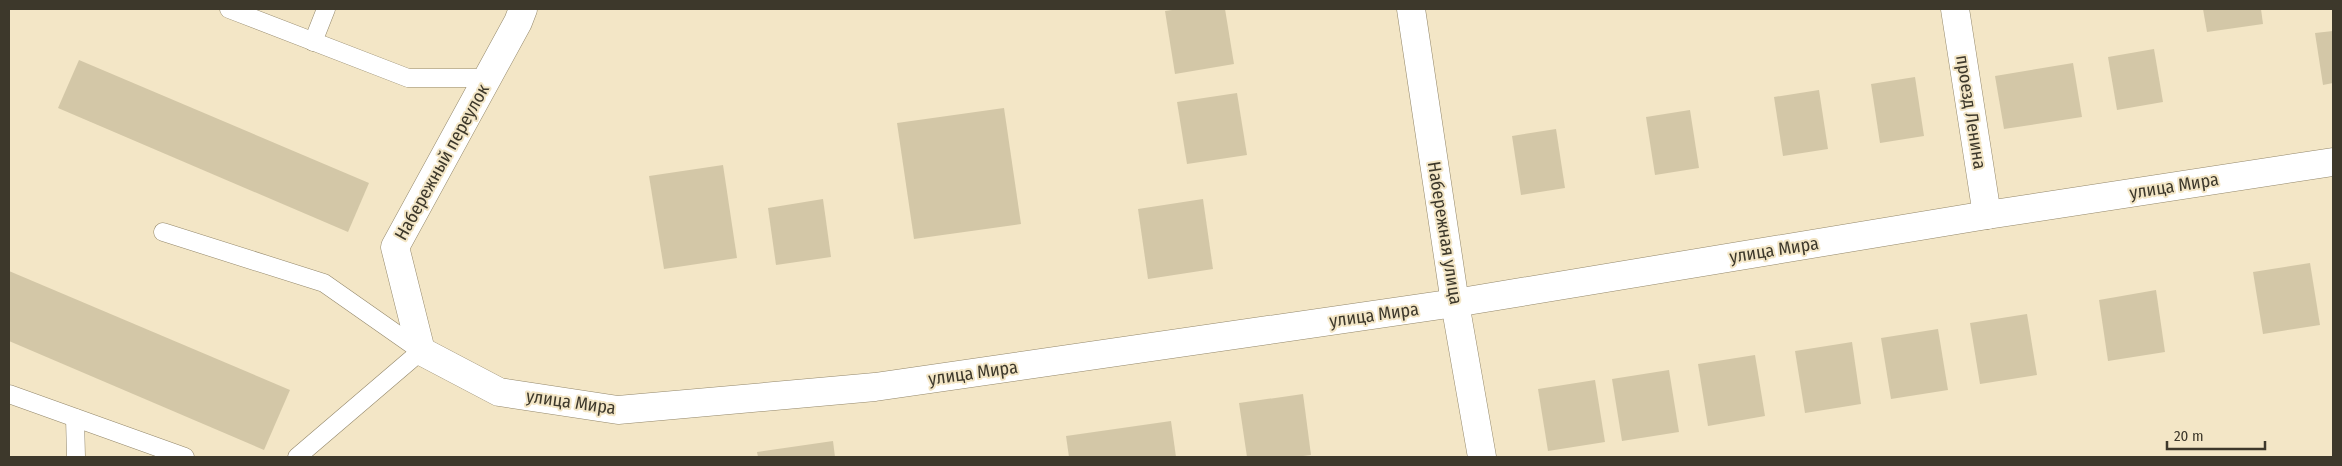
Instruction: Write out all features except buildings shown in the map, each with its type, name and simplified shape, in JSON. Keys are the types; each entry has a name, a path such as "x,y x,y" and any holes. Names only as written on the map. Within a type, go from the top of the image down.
{"street":[{"name":"Набережный переулок","path":"421,351 395,247 523,9"},
{"name":"Набережная улица","path":"1411,9 1456,303 1482,457"},
{"name":"проезд Ленина","path":"1955,9 1987,215"},
{"name":"улица Мира","path":"421,351 499,392 618,410 875,388 1456,303 1987,215 2333,162"}],"lane":[{"path":"229,9 408,78 487,78"},
{"path":"313,42 326,9"},
{"path":"163,232 324,283 421,351 297,457"},
{"path":"9,394 185,457"},
{"path":"75,418 76,457"}]}
